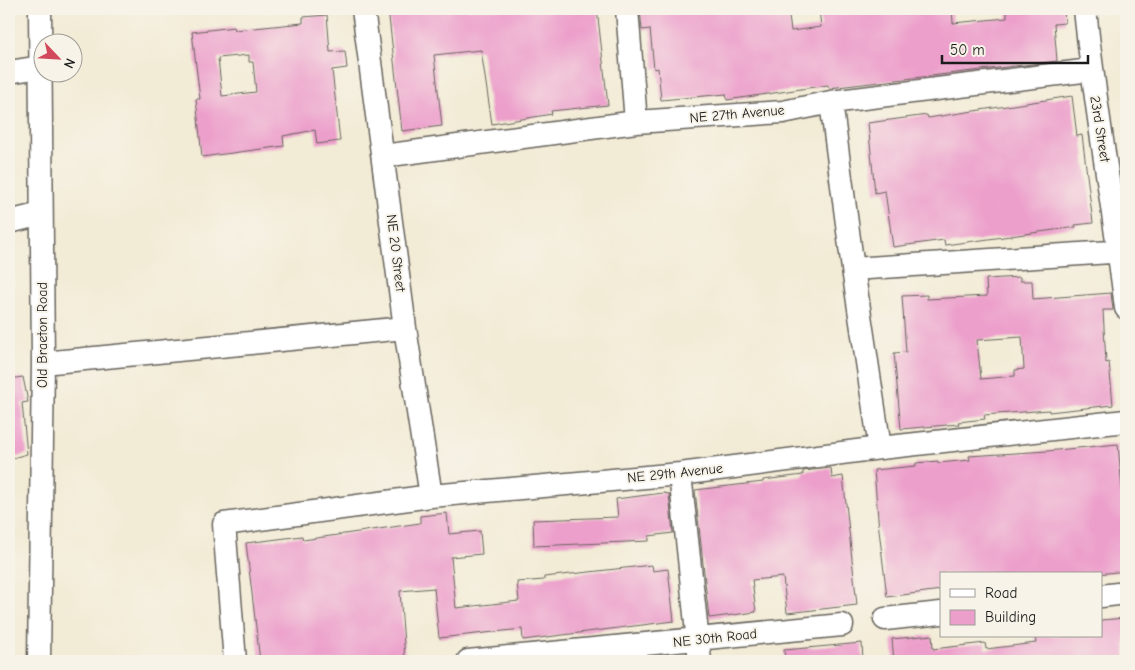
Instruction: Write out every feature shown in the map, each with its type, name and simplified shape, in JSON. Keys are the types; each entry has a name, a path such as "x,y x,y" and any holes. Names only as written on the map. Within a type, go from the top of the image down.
{"street":[{"name":"Old Braeton Road","path":"40,9 40,32"},
{"name":"NE 20 Street","path":"364,9 405,328 431,496"},
{"path":"627,9 636,122"},
{"name":"23rd Street","path":"1085,9 1091,70 1123,251 1126,308"},
{"path":"9,72 32,68"},
{"name":"NE 27th Avenue","path":"383,156 636,122 783,112 831,102 1091,70"},
{"name":"Old Braeton Road","path":"38,661 43,363 40,82"},
{"path":"831,102 853,269 880,448"},
{"path":"9,222 41,214"},
{"path":"853,269 1123,251"},
{"path":"43,363 405,328"},
{"name":"NE 29th Avenue","path":"236,661 224,524 431,496 680,474 880,448 1126,421"},
{"path":"680,474 699,650"},
{"path":"1102,596 1126,593"},
{"path":"885,620 940,613"},
{"name":"NE 30th Road","path":"468,661 699,650 842,625"}],"building":[{"path":"388,9 597,9 608,105 551,111 552,114 492,124 481,50 434,55 442,126 402,131"},
{"path":"640,9 788,9 791,31 821,27 819,9 952,9 953,23 1007,18 1007,9 1064,9 1065,23 1054,24 1057,61 829,88 828,85 727,100 726,94 661,100 658,68 654,69 650,29 642,30"},
{"path":"327,15 330,52 345,51 347,68 332,70 340,141 317,144 315,130 283,136 284,146 202,157 196,99 200,99 192,32 234,27 235,30 303,23 303,17","holes":["249,55 249,62 253,62 256,92 222,96 218,58"]},
{"path":"1072,96 1077,136 1082,135 1093,223 945,245 944,240 893,247 885,191 875,193 868,123 927,115 928,118"},
{"path":"1020,277 1020,281 1032,281 1033,299 1111,293 1113,310 1103,310 1106,363 1109,362 1113,405 1049,412 1049,410 984,415 985,419 958,422 959,424 901,429 894,353 906,352 902,296 927,295 927,299 987,296 986,279","holes":["1022,337 1024,369 1015,370 1015,376 981,379 977,340"]},
{"path":"23,377 28,402 22,403 27,454 9,459 9,379"},
{"path":"1118,444 1126,533 1126,571 1102,574 1102,572 940,572 940,590 887,597 874,470 916,466 916,463 970,460 969,456"},
{"path":"831,468 832,478 843,476 857,605 787,613 783,577 752,580 756,612 709,618 695,490 763,482 763,480 803,475 803,471"},
{"path":"663,493 669,494 673,533 649,536 649,541 534,546 533,520 618,517 616,499"},
{"path":"447,513 449,534 480,531 482,554 451,557 456,608 519,601 517,582 544,580 544,577 652,565 653,571 668,569 674,621 523,640 522,629 439,638 434,588 400,591 405,658 368,661 260,661 246,543 302,536 303,540 420,523 420,516"},
{"path":"1126,618 1125,661 894,661 892,639 932,635 933,649 985,643 986,649 1036,643 1035,638 1102,638 1102,620"},
{"path":"862,643 863,661 785,661 784,650"}]}
